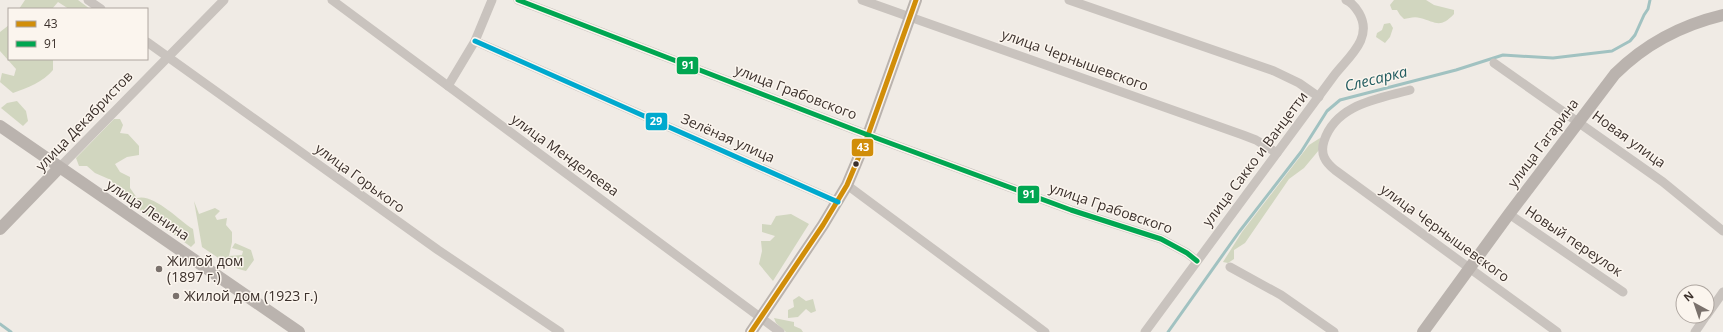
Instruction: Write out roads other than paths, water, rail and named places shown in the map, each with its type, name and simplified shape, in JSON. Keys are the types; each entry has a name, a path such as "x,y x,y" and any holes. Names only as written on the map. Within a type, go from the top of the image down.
{"main road":[{"path":"751,332 838,202 847,185 868,135 916,0"},
{"name":"улица Гагарина","path":"1423,332 1578,121 1615,74 1643,50 1675,30 1723,15"},
{"name":"улица Ленина","path":"0,126 299,332"},
{"name":"улица Декабристов","path":"0,229 59,168"}],"street":[{"path":"88,0 100,8"},
{"name":"улица Декабристов","path":"59,168 224,0"},
{"name":"улица Менделеева","path":"332,0 780,332"},
{"path":"448,86 475,41 492,0"},
{"name":"улица Грабовского","path":"518,0 868,135 1071,210 1161,239 1187,253 1197,261"},
{"name":"улица Чернышевского","path":"862,0 1243,135 1260,142 1276,153"},
{"path":"1069,0 1274,71 1299,83 1319,97"},
{"name":"улица Сакко и Ванцетти","path":"1145,332 1276,153 1362,41 1364,28 1362,19 1357,10 1347,0"},
{"name":"Зелёная улица","path":"475,41 838,202"},
{"name":"улица Горького","path":"148,43 438,250 560,332"},
{"name":"Новая улица","path":"1494,63 1663,182 1723,230"},
{"name":"улица Чернышевского","path":"1410,90 1364,103 1343,113 1336,119 1324,140 1322,152 1323,158 1330,166 1557,332"},
{"path":"847,185 1045,332"},
{"name":"Новый переулок","path":"1509,214 1623,292"},
{"path":"1230,267 1281,295 1334,332"},
{"path":"1715,304 1723,292"}],"waterway":[{"name":"Слесарка","path":"1168,332 1239,232 1301,152 1327,111 1340,100 1456,70 1503,55 1553,58 1612,51 1630,41 1635,35 1648,9 1650,0"},
{"name":"Слесарка","path":"0,324 11,332"}],"place":[{"name":"Жилой дом (1897 г.)","path":"159,269"},
{"name":"Жилой дом (1923 г.)","path":"176,296"}]}
